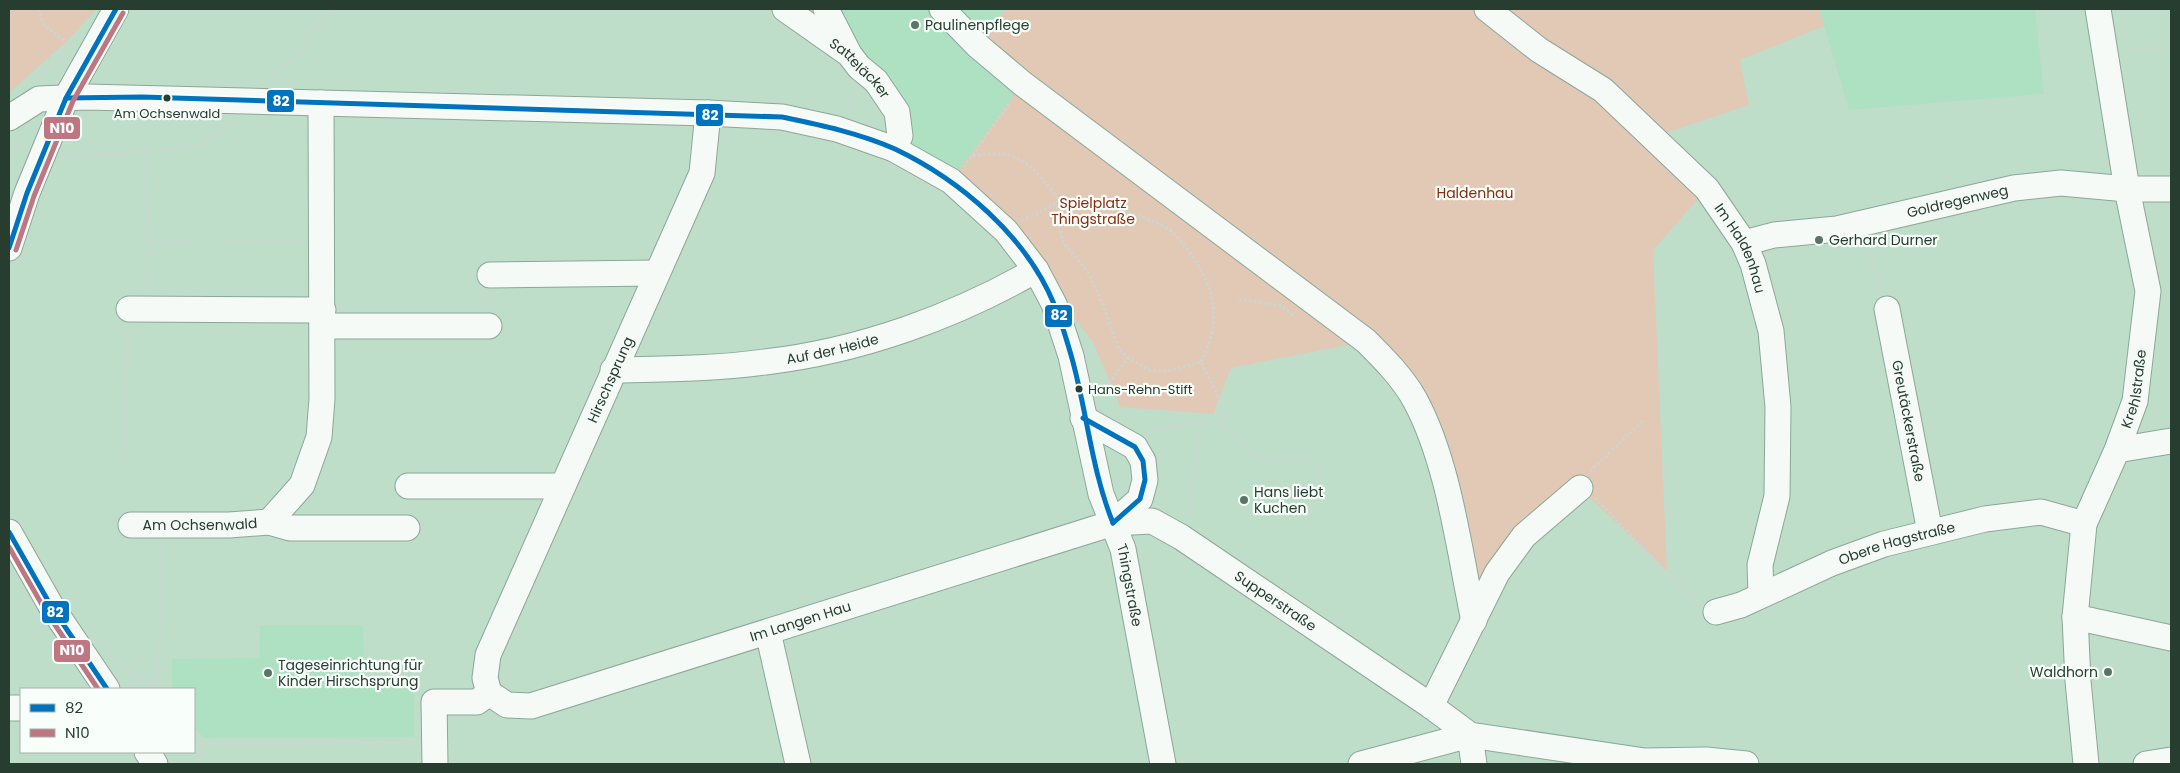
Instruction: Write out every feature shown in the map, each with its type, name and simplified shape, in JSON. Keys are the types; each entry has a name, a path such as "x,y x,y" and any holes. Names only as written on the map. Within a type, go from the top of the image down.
{"street":[{"path":"9,248 43,154 66,98 116,9"},
{"name":"Satteläcker","path":"785,9 854,61 876,81 896,112 900,136 894,149"},
{"path":"826,9 854,61"},
{"path":"942,9 978,46 1022,84 1318,304 1366,341 1390,366 1414,398 1433,437 1474,621"},
{"name":"Im Haldenhau","path":"1487,9 1538,50 1603,90 1707,189 1744,243 1753,264 1772,330 1778,407 1777,496 1760,565 1761,594"},
{"name":"Krehlstraße","path":"2086,764 2078,681 2075,617 2084,524 2117,450 2135,401 2148,291 2127,189 2098,9"},
{"name":"Thingstraße","path":"9,118 39,99 66,98 154,109 242,101 708,113 782,117 837,129 894,149 951,181 1006,231 1036,270 1054,304 1072,356 1083,418 1101,494 1123,548 1163,764"},
{"name":"Am Ochsenwald","path":"270,522 302,485 319,437 322,399 323,318 321,103"},
{"name":"Hirschsprung","path":"489,693 484,678 488,655 702,172 708,113"},
{"name":"Goldregenweg","path":"1744,243 1774,235 1837,229 2014,188 2061,183 2127,189 2171,189"},
{"name":"Auf der Heide","path":"613,370 710,367 765,362 819,354 942,317 998,292 1036,270"},
{"path":"490,275 656,273"},
{"path":"138,308 489,326"},
{"name":"Greutäckerstraße","path":"1886,309 1930,532"},
{"path":"1083,418 1135,447 1143,461 1145,480 1140,499 1112,524"},
{"path":"2117,450 2171,442"},
{"path":"408,486 563,486"},
{"path":"1431,706 1498,573 1524,536 1580,488"},
{"name":"Obere Hagstraße","path":"1716,612 1741,605 1761,594 1884,544 1930,532 1985,519 2041,512 2084,524"},
{"name":"Supperstraße","path":"1112,524 1152,521 1181,537 1431,706 1470,735 1645,763 1706,760 1746,764"},
{"name":"Am Ochsenwald","path":"131,525 229,525 270,522 290,528 407,528"},
{"name":"Im Langen Hau","path":"489,693 507,705 531,706 1112,524"},
{"path":"9,532 28,570 82,650 97,686"},
{"path":"2075,617 2171,638"},
{"path":"768,632 798,764"},
{"path":"434,752 434,702 477,702 489,693"},
{"path":"1361,764 1470,735 1474,764"},
{"path":"148,753 154,764"},
{"path":"2146,764 2171,760"}],"path":[{"path":"38,9 44,25 66,42"},
{"path":"284,102 286,86 278,78 278,71 305,49 314,23 333,14 334,9"},
{"path":"2106,50 2171,47"},
{"path":"837,129 847,115 854,61"},
{"path":"951,181 973,156 1022,84"},
{"path":"19,143 43,154 59,156 144,152 198,145 241,118 242,101"},
{"path":"124,468 138,308 149,241 144,147"},
{"path":"973,156 1006,154 1033,168 1050,186 1059,201 1056,216 1063,242 1088,272 1104,307 1118,347 1128,358 1149,370 1168,372 1201,362"},
{"path":"1006,231 1023,219 1040,213 1059,201 1078,196 1106,203 1166,228 1182,240 1207,279 1214,300 1212,331 1201,362 1216,392 1226,429 1246,451 1267,459 1305,457 1315,462 1321,477"},
{"path":"1858,224 1886,309"},
{"path":"220,240 322,241"},
{"path":"149,241 193,242"},
{"path":"489,326 490,275"},
{"path":"1238,300 1281,306 1293,315 1298,308 1318,304"},
{"path":"1083,418 1128,358"},
{"path":"1644,420 1593,466 1580,488 1600,501 1685,591 1716,612"},
{"path":"1135,447 1151,431 1201,423 1226,429"},
{"path":"1181,537 1188,526 1201,423"},
{"path":"155,688 161,629 162,525"},
{"path":"82,650 109,655 154,688"},
{"path":"195,736 200,743 198,764"},
{"path":"200,743 434,752"}],"shaded area":[{"path":"785,9 1006,9 978,46 1023,84 951,181 894,149 897,112"},
{"path":"1819,9 2035,9 2044,94 1849,110"},
{"name":"Tageseinrichtung für Kinder Hirschsprung","path":"260,625 363,625 364,687 414,688 414,737 204,738 195,728 195,688 172,688 172,659 259,658"}],"green space":[{"path":"9,9 97,9 66,42 9,93"},
{"name":"Haldenhau","path":"1006,9 1819,9 1824,26 1740,60 1749,105 1651,138 1707,189 1653,250 1667,571 1579,488 1524,536 1474,621 1433,437 1367,341 1231,368 1213,414 1120,407 1093,342 1006,231 951,181 1022,84 978,46"}],"transit line":[{"name":"82","path":"9,248 27,193 66,98 116,9"},
{"name":"N10","path":"16,250 34,196 73,101 123,13"},
{"name":"82","path":"66,98 142,97 782,117 839,130 881,143 919,162 966,194 1009,233 1042,279 1057,310 1071,355 1099,482 1113,523"},
{"name":"82","path":"1083,418 1135,447 1143,461 1145,480 1140,499 1113,523"},
{"name":"82","path":"9,532 51,606 106,688"},
{"name":"N10","path":"9,547 45,610 97,688"}],"place":[{"name":"Paulinenpflege","path":"915,25"},
{"name":"Am Ochsenwald","path":"167,98"},
{"name":"Gerhard Durner","path":"1819,240"},
{"name":"Hans-Rehn-Stift","path":"1079,389"},
{"name":"Hans liebt Kuchen","path":"1244,500"},
{"name":"Waldhorn","path":"2108,672"},
{"name":"Tageseinrichtung für Kinder Hirschsprung","path":"268,673"}],"park label":[{"name":"Spielplatz Thingstraße","path":"1093,212"}]}
